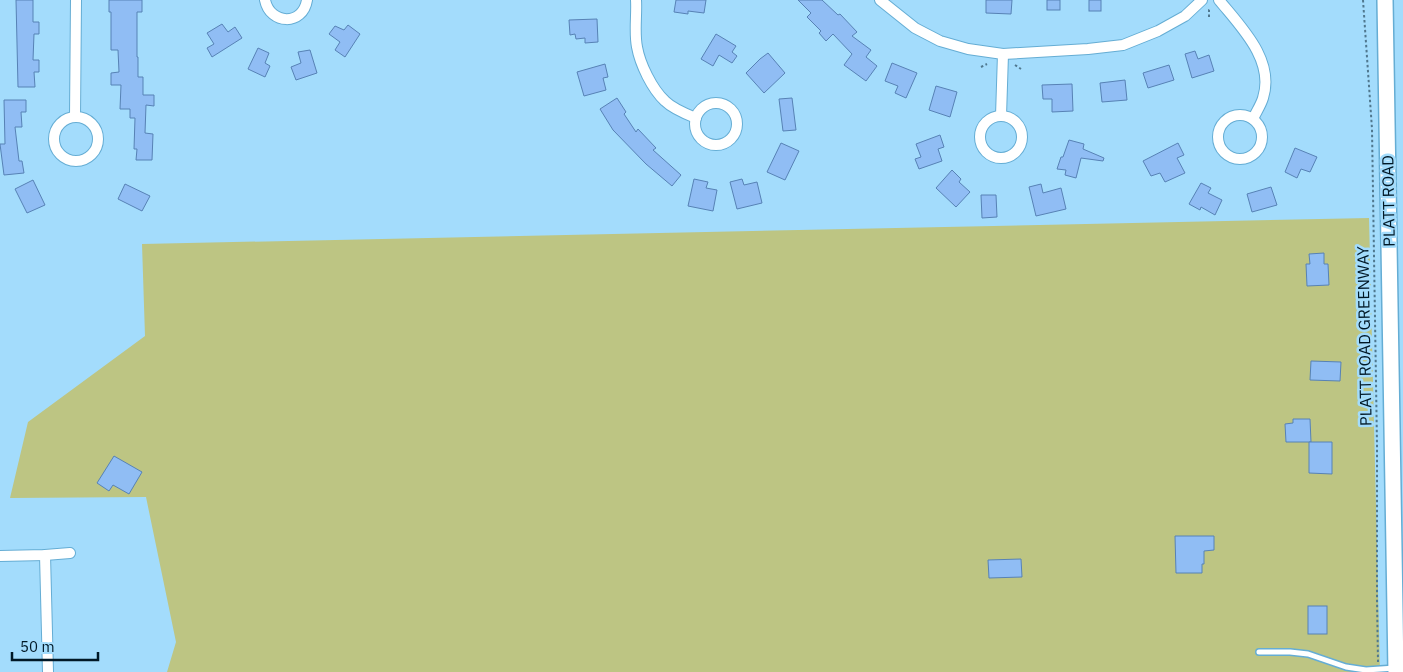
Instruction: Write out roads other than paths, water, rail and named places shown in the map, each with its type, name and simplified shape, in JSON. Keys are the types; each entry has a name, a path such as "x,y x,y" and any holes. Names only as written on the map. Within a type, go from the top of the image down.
{"main road":[{"name":"PLATT ROAD","path":"1385,0 1396,670"}],"street":[{"path":"76,0 76,117"},
{"path":"265,0 272,14 286,20 299,15 307,0"},
{"path":"636,0 637,48 640,60 651,84 665,101 696,118"},
{"path":"880,0 915,28 940,41 968,49 1003,54 1123,45 1158,31 1185,16 1202,0"},
{"path":"1219,0 1254,44 1266,74 1263,98 1252,119"},
{"path":"1001,116 1003,54"},
{"path":"722,104 730,107 735,114 738,122 737,130 727,143 711,144 703,141 698,134 695,126 696,118 706,105 722,104"},
{"path":"1236,115 1243,115 1252,119 1259,127 1261,133 1261,141 1258,148 1247,158 1239,159 1225,154 1220,148 1218,140 1220,127 1224,121 1236,115"},
{"path":"1001,116 1008,117 1014,121 1022,132 1022,139 1017,151 1005,158 992,156 986,152 980,140 983,127 988,121 1001,116"},
{"path":"76,117 82,118 94,126 98,139 93,153 80,161 72,161 59,154 54,140 58,127 69,118 76,117"},
{"path":"0,556 70,553"},
{"path":"44,555 48,672"}],"lane":[{"path":"1259,652 1308,654 1346,667 1366,670 1396,670"}]}
